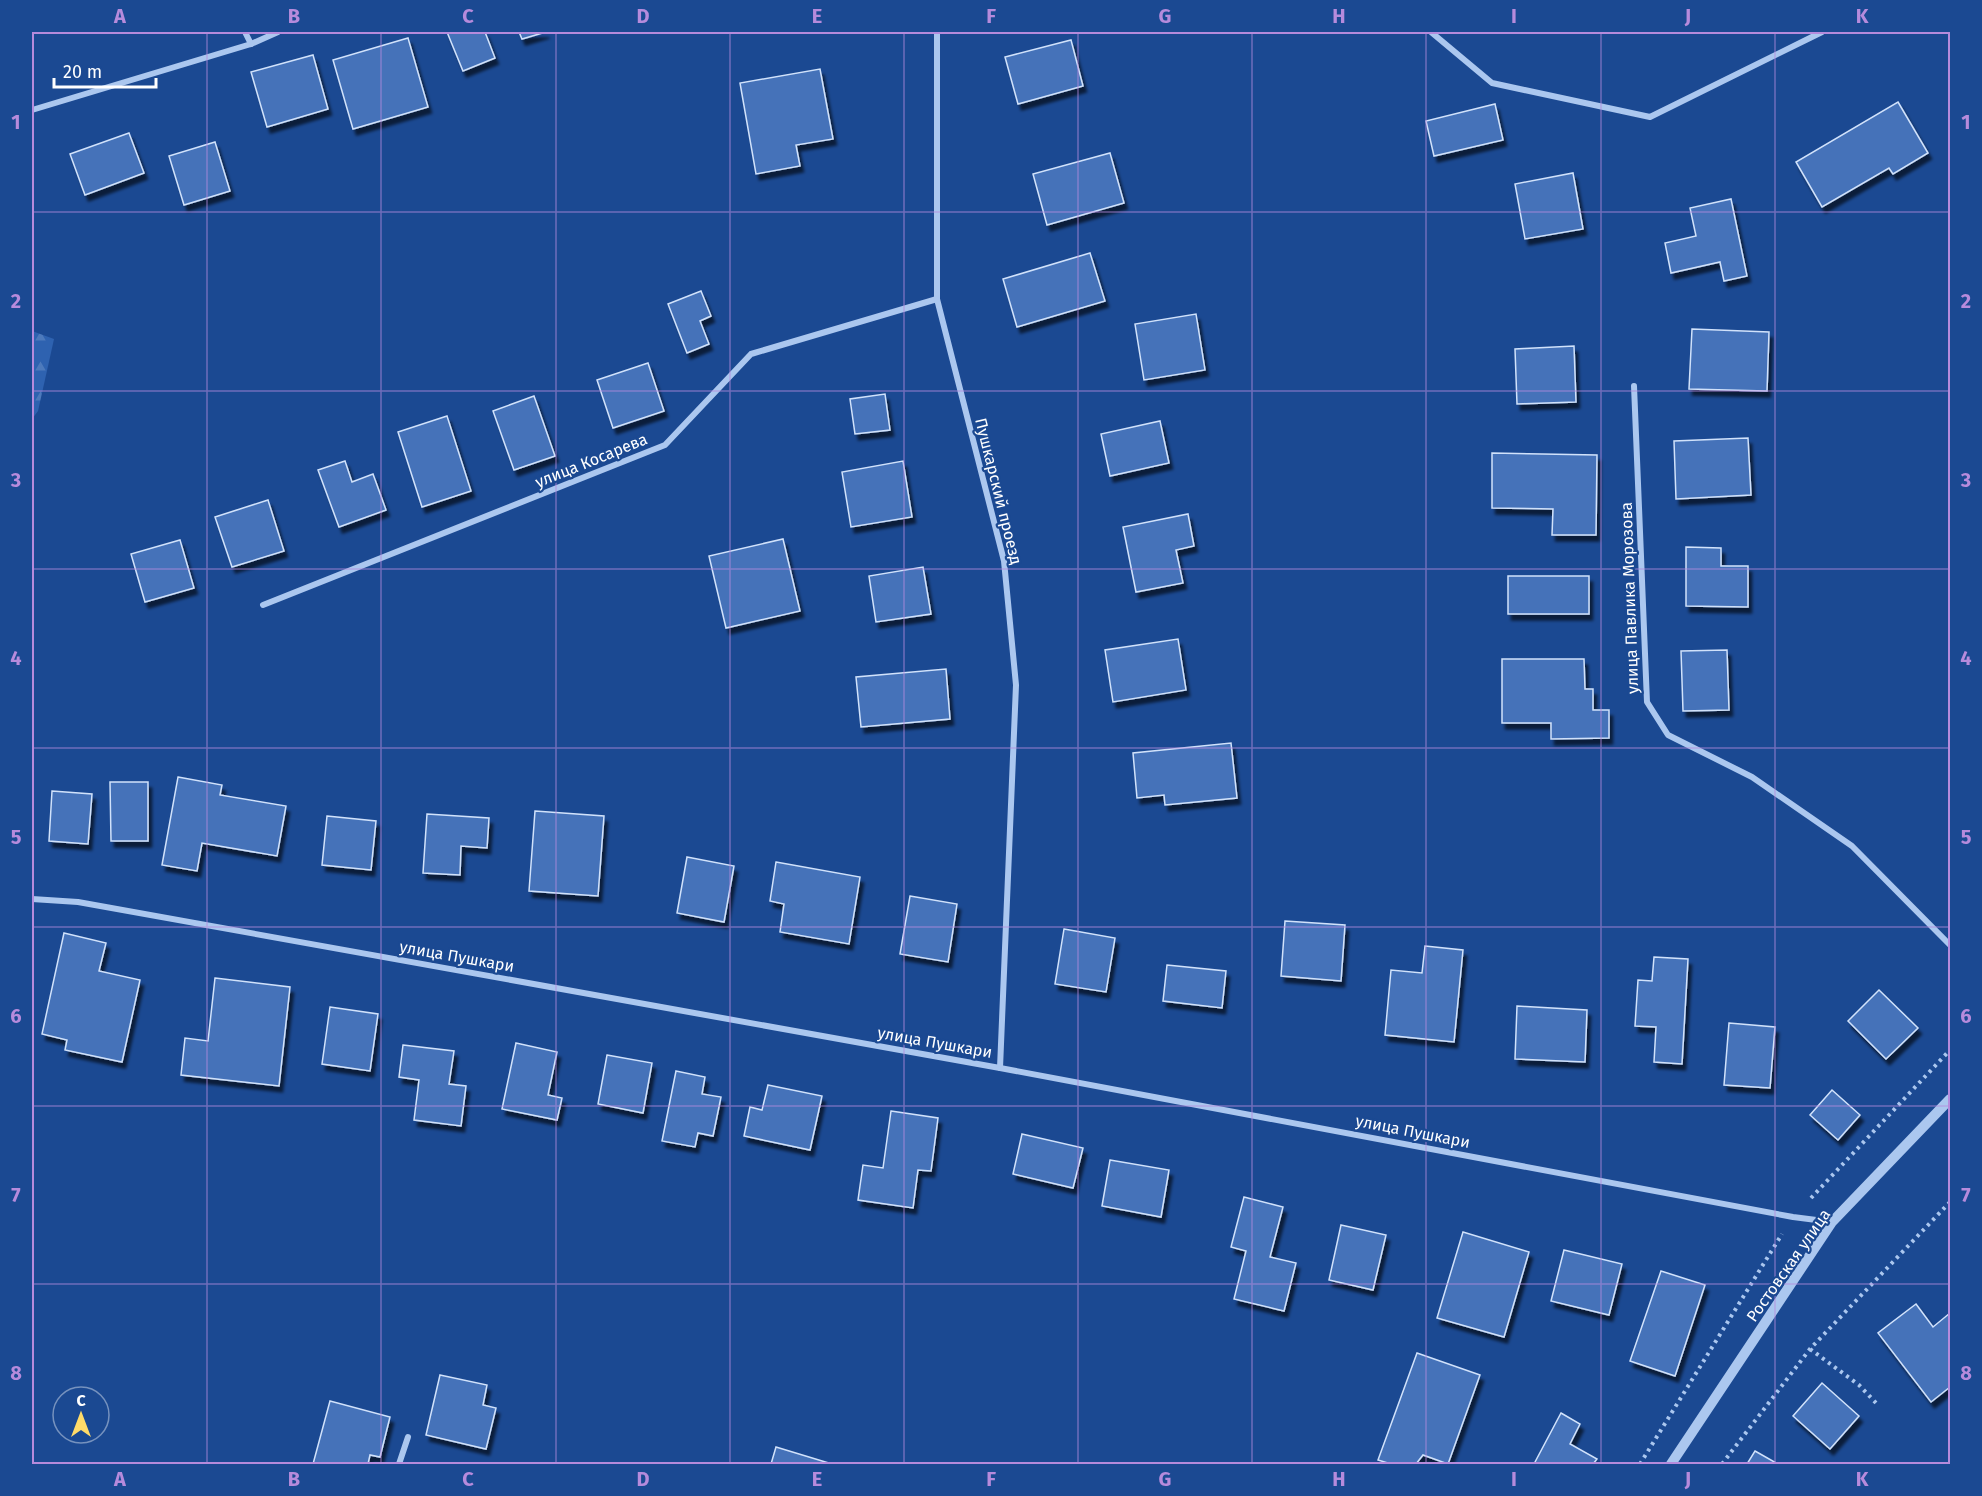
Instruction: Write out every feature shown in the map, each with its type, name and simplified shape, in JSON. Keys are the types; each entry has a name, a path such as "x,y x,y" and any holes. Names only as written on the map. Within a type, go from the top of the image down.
{"street":[{"path":"245,32 251,44"},
{"path":"32,110 251,44 278,32"},
{"name":"Пушкарский проезд","path":"937,32 937,299 1004,561 1016,685 1000,1068"},
{"path":"1431,32 1492,83 1650,117 1822,32"},
{"name":"улица Косарева","path":"263,605 665,444 751,354 937,299"},
{"name":"улица Павлика Морозова","path":"1634,386 1647,702 1668,735 1752,777 1852,846 1950,945"},
{"name":"улица Пушкари","path":"32,899 78,902 1000,1068 1793,1217 1832,1222"},
{"name":"Ростовская улица","path":"1671,1464 1832,1222 1950,1099"},
{"path":"399,1464 408,1437"}],"path":[{"path":"1640,1464 1793,1217 1950,1050"},
{"path":"1722,1464 1809,1349 1950,1202"},
{"path":"1809,1349 1859,1385 1877,1404"}],"green space":[{"path":"32,331 54,339 38,411 32,419"}],"building":[{"path":"447,32 485,32 495,58 463,71"},
{"path":"519,32 546,32 522,39"},
{"path":"408,38 428,107 353,129 333,60"},
{"path":"1071,40 1083,86 1018,104 1005,57"},
{"path":"313,55 328,109 267,127 251,72"},
{"path":"820,69 833,139 796,145 800,166 756,174 740,83"},
{"path":"1898,102 1928,153 1893,174 1889,168 1822,207 1796,162"},
{"path":"1495,104 1503,140 1434,156 1426,121"},
{"path":"129,133 144,173 85,195 70,154"},
{"path":"215,142 230,191 184,205 169,156"},
{"path":"1110,153 1124,203 1047,225 1033,174"},
{"path":"1573,173 1583,229 1525,239 1515,184"},
{"path":"1731,199 1747,276 1724,281 1720,262 1671,273 1665,243 1696,236 1690,208"},
{"path":"1090,253 1105,301 1017,327 1003,279"},
{"path":"701,291 711,316 700,321 709,344 687,353 668,304"},
{"path":"1196,314 1205,370 1144,380 1135,324"},
{"path":"1692,329 1769,332 1767,391 1689,389"},
{"path":"1574,346 1576,402 1517,404 1515,349"},
{"path":"648,363 664,411 613,428 597,380"},
{"path":"885,394 890,430 855,434 850,399"},
{"path":"534,396 555,456 514,470 493,411"},
{"path":"447,416 471,491 422,507 398,432"},
{"path":"1160,421 1169,463 1110,476 1101,434"},
{"path":"1748,438 1751,495 1676,499 1674,441"},
{"path":"1492,453 1597,455 1596,535 1552,535 1553,509 1492,508"},
{"path":"345,461 352,482 373,474 386,510 339,527 318,470"},
{"path":"903,461 912,517 851,527 842,472"},
{"path":"268,500 284,551 232,567 215,517"},
{"path":"1188,514 1194,546 1176,550 1183,583 1136,592 1123,527"},
{"path":"783,539 800,611 726,628 709,556"},
{"path":"180,540 194,588 145,602 131,554"},
{"path":"1686,547 1721,548 1721,566 1748,566 1748,607 1686,606"},
{"path":"923,567 931,614 876,622 869,576"},
{"path":"1508,576 1589,576 1589,614 1508,614"},
{"path":"1178,639 1186,690 1113,702 1105,650"},
{"path":"1727,650 1729,710 1683,711 1681,651"},
{"path":"1502,659 1584,659 1585,689 1593,689 1593,710 1609,710 1609,738 1551,739 1551,723 1502,723"},
{"path":"946,669 950,719 861,727 856,677"},
{"path":"1231,743 1237,798 1165,805 1164,795 1137,798 1133,753"},
{"path":"178,777 222,785 220,795 286,806 277,856 202,843 197,871 162,865"},
{"path":"110,782 148,782 148,841 111,841"},
{"path":"52,791 92,794 88,844 49,841"},
{"path":"535,811 604,816 598,896 529,891"},
{"path":"427,814 489,818 487,848 461,846 460,875 423,873"},
{"path":"327,816 376,821 371,870 322,865"},
{"path":"687,857 734,866 724,922 677,913"},
{"path":"776,862 860,877 849,944 780,932 784,904 770,901"},
{"path":"910,896 957,904 948,962 900,954"},
{"path":"1285,921 1345,925 1341,981 1281,976"},
{"path":"1064,929 1115,938 1106,992 1055,984"},
{"path":"64,933 106,943 99,971 140,980 122,1062 65,1050 67,1040 42,1034"},
{"path":"1425,946 1463,950 1454,1042 1385,1035 1391,970 1422,973"},
{"path":"1654,957 1688,959 1682,1064 1654,1062 1656,1027 1635,1026 1638,980 1652,981"},
{"path":"1167,965 1226,971 1222,1008 1163,1001"},
{"path":"215,978 290,987 279,1086 181,1075 185,1038 208,1041"},
{"path":"1879,990 1918,1028 1886,1059 1848,1021"},
{"path":"1517,1006 1587,1010 1585,1062 1515,1059"},
{"path":"330,1007 378,1014 370,1071 322,1064"},
{"path":"1729,1023 1775,1027 1770,1088 1724,1085"},
{"path":"516,1043 557,1052 548,1095 562,1098 557,1120 502,1109"},
{"path":"403,1045 454,1051 449,1084 466,1086 461,1126 414,1120 419,1080 399,1077"},
{"path":"607,1055 652,1063 643,1113 598,1104"},
{"path":"676,1071 705,1077 702,1094 721,1097 713,1136 698,1133 695,1147 662,1141"},
{"path":"768,1085 822,1096 810,1150 744,1136 750,1107 762,1110"},
{"path":"1832,1090 1860,1115 1838,1140 1810,1115"},
{"path":"891,1111 938,1118 931,1171 918,1170 913,1208 858,1200 863,1165 883,1168"},
{"path":"1022,1134 1083,1148 1073,1188 1013,1174"},
{"path":"1110,1160 1169,1170 1161,1217 1102,1206"},
{"path":"1244,1197 1283,1207 1270,1257 1296,1263 1284,1311 1234,1299 1246,1251 1231,1247"},
{"path":"1341,1225 1386,1235 1373,1290 1329,1280"},
{"path":"1463,1232 1529,1252 1504,1337 1437,1318"},
{"path":"1564,1250 1622,1264 1609,1315 1551,1301"},
{"path":"1661,1271 1705,1285 1675,1376 1630,1361"},
{"path":"1916,1304 1933,1327 1950,1313 1950,1387 1931,1402 1878,1333"},
{"path":"1417,1353 1480,1375 1448,1464 1423,1455 1416,1464 1391,1464 1378,1460"},
{"path":"440,1375 487,1385 483,1405 496,1408 486,1449 426,1435"},
{"path":"1822,1383 1859,1416 1830,1449 1793,1416"},
{"path":"330,1401 390,1417 380,1457 370,1455 368,1464 313,1464"},
{"path":"1561,1413 1580,1424 1570,1444 1597,1459 1593,1464 1534,1464"},
{"path":"776,1447 832,1464 771,1464"},
{"path":"1755,1451 1778,1464 1747,1464"}]}
